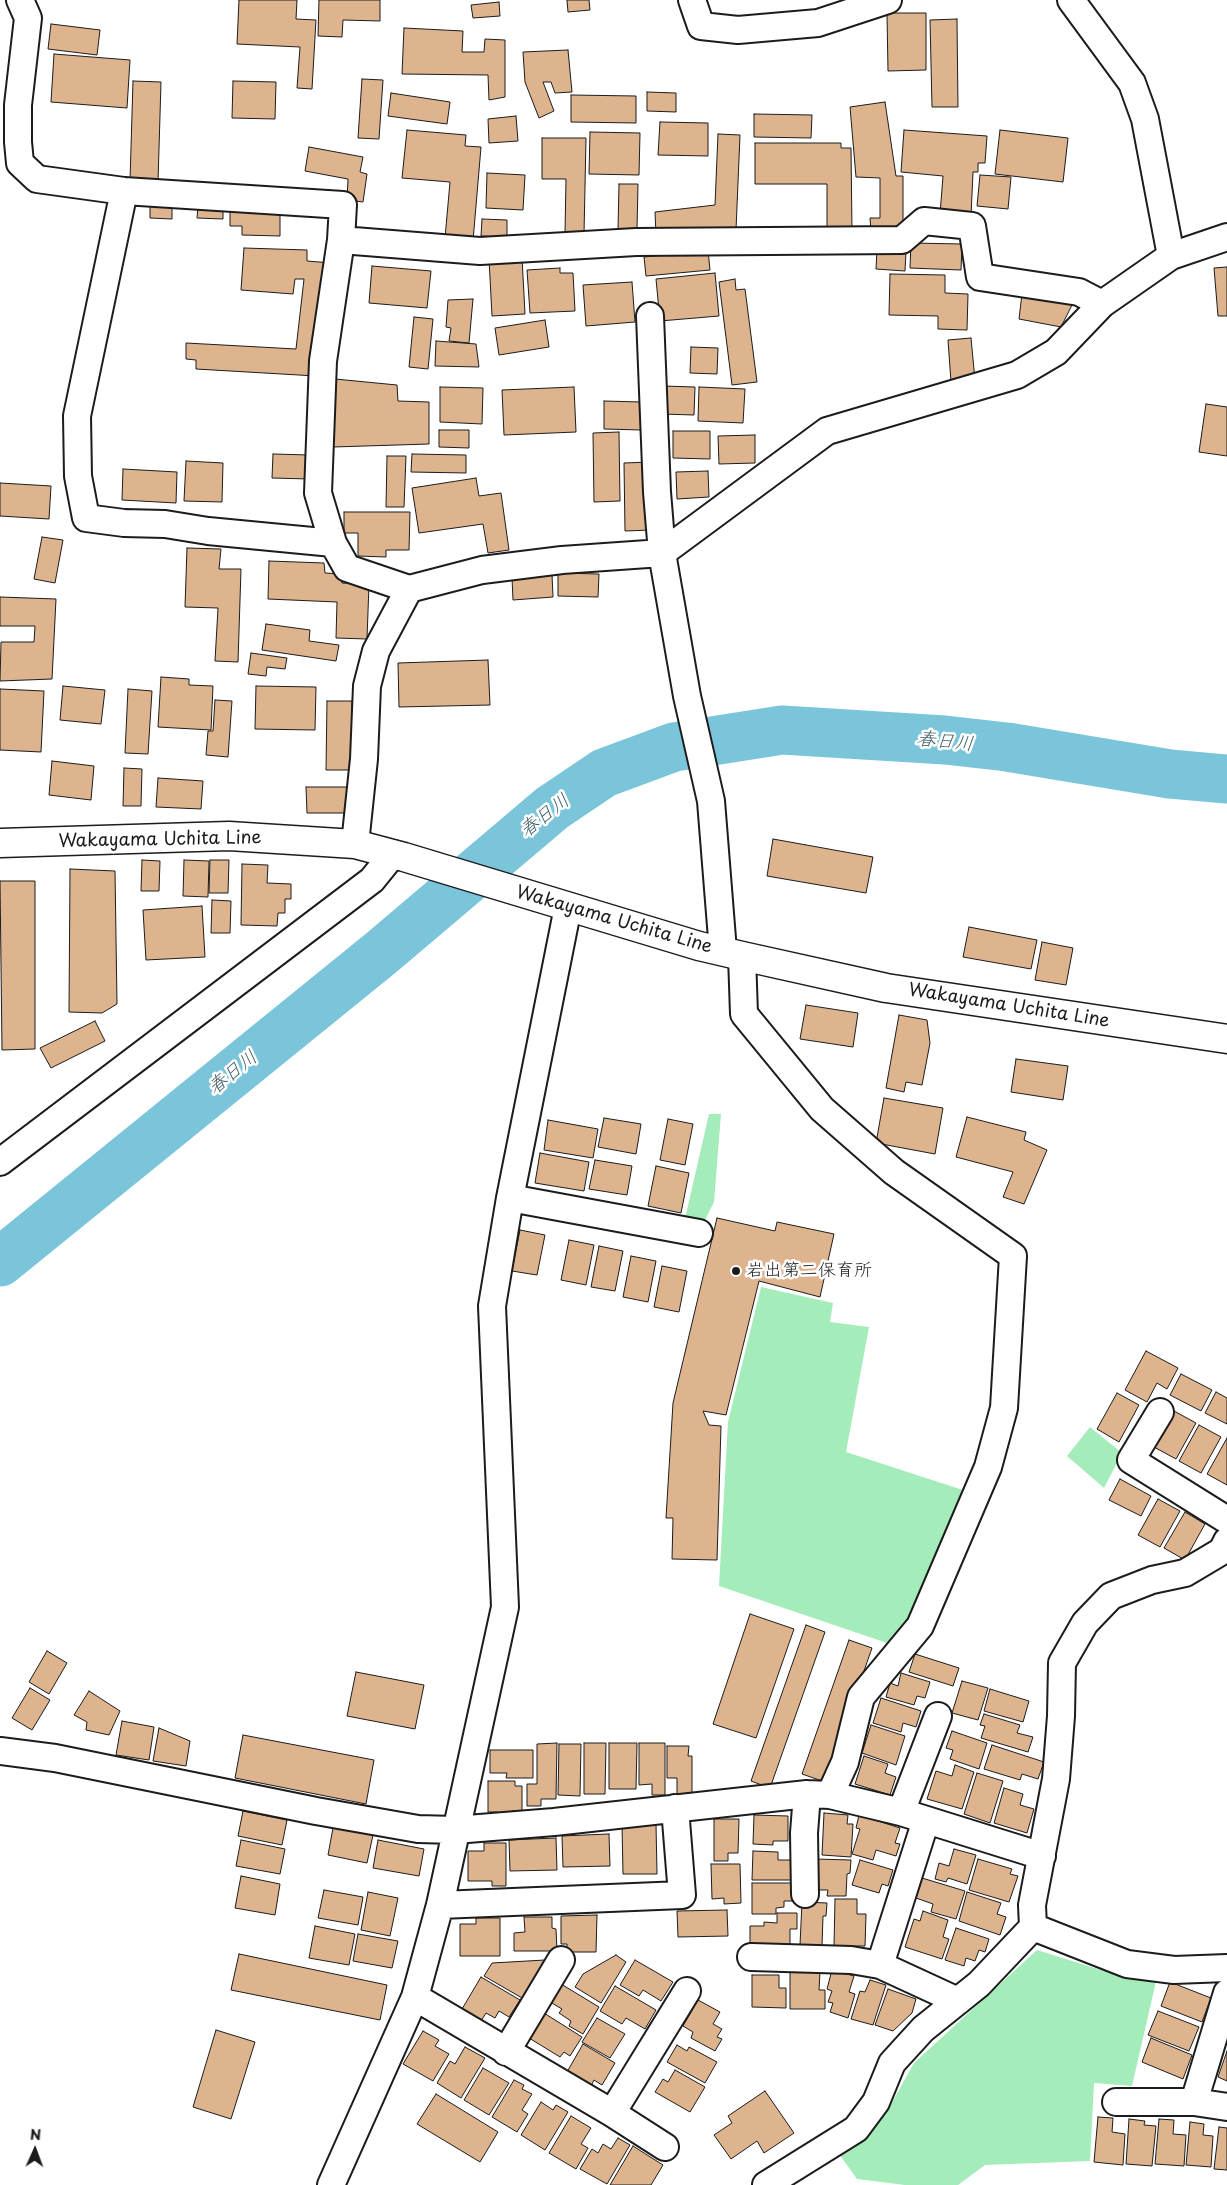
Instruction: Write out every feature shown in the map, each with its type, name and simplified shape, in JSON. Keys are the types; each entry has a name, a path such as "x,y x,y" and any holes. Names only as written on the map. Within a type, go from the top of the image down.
{"main road":[{"name":"Wakayama Uchita Line","path":"0,843 229,836 355,844 399,855 568,907 732,954 886,988 1227,1039"}],"street":[{"path":"20,0 28,18 9,103 20,163 37,179 124,191 343,205 323,362 318,493 333,544 347,568 409,589 482,570 562,560 662,553 827,430 1018,375 1056,352 1102,304 1171,256 1227,237"},
{"path":"692,0 701,26 738,30 818,23 872,7 888,0"},
{"path":"1071,0 1132,83 1145,119 1171,256"},
{"path":"124,191 77,416 78,476 86,518 124,523 165,524 208,531 333,544"},
{"path":"340,240 480,251 636,242 902,240 924,221 972,226 980,276 1079,292 1102,304"},
{"path":"650,316 657,492 662,553 687,696 712,801 732,954 744,1014 822,1109 894,1172 1013,1256 1004,1408 988,1467 920,1626 860,1697 845,1762 818,1795 804,1832 804,1894"},
{"path":"355,844 364,759 367,686 376,651 409,589"},
{"path":"0,1162 372,880 399,855"},
{"path":"331,2185 414,1997 440,1905 505,1607 492,1306 510,1198 568,907"},
{"path":"510,1198 699,1233"},
{"path":"1160,1412 1131,1460 1227,1520"},
{"path":"766,2185 856,2128 876,2102 892,2063 923,2029 979,1984 1033,1927 1032,1905 1056,1780 1061,1716 1062,1663 1085,1623 1111,1596 1152,1580 1185,1573 1222,1551 1227,1541"},
{"path":"901,1812 938,1716"},
{"path":"0,1751 55,1758 326,1813 418,1829 455,1830 554,1822 675,1808 818,1795 901,1812 1042,1856"},
{"path":"440,1905 682,1895 675,1808"},
{"path":"880,1964 926,1820"},
{"path":"1033,1927 1127,1964 1174,1970 1227,1968"},
{"path":"751,1957 851,1960 880,1964 958,2001"},
{"path":"506,2052 561,1960"},
{"path":"612,2113 687,1990"},
{"path":"1194,2102 1227,1993"},
{"path":"414,1997 612,2113 665,2147"},
{"path":"1116,2102 1194,2102 1227,2107"}],"green space":[{"path":"709,1114 721,1114 714,1202 702,1226 684,1223"},
{"path":"761,1287 833,1303 830,1322 869,1327 846,1452 969,1492 914,1614 887,1643 719,1586 728,1422"},
{"path":"1090,1427 1122,1453 1104,1488 1067,1456"},
{"path":"1037,1950 1101,1970 1157,1977 1132,2086 1094,2083 1090,2161 985,2165 958,2185 905,2185 857,2179 839,2154 889,2108 914,2063"}],"building":[{"path":"239,0 297,0 296,19 316,20 312,89 297,88 300,47 237,44"},
{"path":"319,0 380,0 380,21 343,20 342,37 318,36"},
{"path":"567,0 589,0 590,10 568,12"},
{"path":"499,2 500,16 473,18 471,5"},
{"path":"887,13 926,13 926,70 888,71"},
{"path":"957,19 958,107 932,107 930,20"},
{"path":"51,24 100,30 97,55 48,49"},
{"path":"404,28 463,31 462,52 484,52 485,39 505,40 505,97 489,100 488,75 402,74"},
{"path":"568,50 572,92 555,93 551,82 543,82 554,111 539,118 525,82 523,52"},
{"path":"54,54 130,60 127,108 51,102"},
{"path":"362,79 383,80 379,139 358,138"},
{"path":"133,81 161,82 158,182 130,181"},
{"path":"233,81 276,82 275,119 232,118"},
{"path":"647,92 676,93 676,112 647,111"},
{"path":"391,93 450,102 447,124 388,116"},
{"path":"571,95 636,96 636,123 571,122"},
{"path":"885,102 896,176 903,176 903,229 871,231 870,218 880,218 880,178 856,177 850,107"},
{"path":"754,114 812,115 811,138 754,137"},
{"path":"516,116 518,141 489,143 488,119"},
{"path":"660,122 708,123 708,156 658,155"},
{"path":"407,130 466,135 465,146 481,147 473,241 445,238 450,182 402,178"},
{"path":"904,130 987,136 985,163 978,163 978,172 973,172 971,216 940,214 943,176 901,172"},
{"path":"1000,130 1068,138 1063,182 995,174"},
{"path":"590,132 640,133 639,175 589,174"},
{"path":"718,134 740,135 736,230 656,235 655,212 715,205"},
{"path":"542,138 586,138 584,234 565,233 566,179 542,179"},
{"path":"755,143 841,143 841,148 851,148 852,231 827,231 827,184 755,184"},
{"path":"309,147 363,157 360,172 367,174 363,202 347,200 348,179 305,171"},
{"path":"487,173 525,175 523,210 486,208"},
{"path":"980,175 1011,177 1008,209 977,206"},
{"path":"619,184 638,184 637,229 618,229"},
{"path":"150,202 172,203 172,219 150,218"},
{"path":"198,206 223,208 223,219 197,218"},
{"path":"230,209 280,211 280,236 242,235 242,226 230,226"},
{"path":"482,219 507,220 507,237 481,236"},
{"path":"911,243 962,244 961,270 910,268"},
{"path":"244,248 307,250 307,261 331,263 316,376 196,369 196,360 186,359 186,343 296,349 304,279 295,279 293,294 241,290"},
{"path":"708,250 710,270 646,276 644,257"},
{"path":"877,250 906,251 905,271 876,269"},
{"path":"522,257 525,314 492,316 489,259"},
{"path":"372,266 431,271 427,308 369,303"},
{"path":"1227,267 1227,316 1218,316 1214,268"},
{"path":"560,268 560,273 573,273 575,311 530,313 527,270"},
{"path":"715,273 719,316 660,321 656,279"},
{"path":"890,274 945,275 945,293 968,294 967,330 938,329 938,316 889,315"},
{"path":"735,279 736,290 745,289 757,382 732,385 719,282"},
{"path":"632,282 635,322 586,326 583,285"},
{"path":"1022,294 1073,303 1061,327 1019,319"},
{"path":"473,299 469,343 449,341 451,328 446,327 448,300"},
{"path":"414,317 433,319 428,369 409,367"},
{"path":"545,320 549,347 499,355 495,328"},
{"path":"971,338 975,380 951,382 948,340"},
{"path":"436,341 476,344 479,367 435,366"},
{"path":"691,347 718,348 717,374 690,373"},
{"path":"335,379 397,385 398,401 429,402 429,444 333,447"},
{"path":"663,386 695,387 694,415 662,414"},
{"path":"440,387 483,388 482,424 440,422"},
{"path":"574,387 576,432 504,435 502,390"},
{"path":"699,387 745,389 743,423 698,421"},
{"path":"604,401 641,402 641,430 604,429"},
{"path":"1206,404 1227,407 1227,456 1199,452"},
{"path":"439,430 469,430 469,448 439,447"},
{"path":"673,431 710,431 710,459 673,458"},
{"path":"619,432 620,501 594,502 593,433"},
{"path":"755,435 755,463 719,464 718,436"},
{"path":"273,454 310,455 309,479 272,478"},
{"path":"412,454 466,455 466,473 411,472"},
{"path":"387,456 406,456 404,507 386,507"},
{"path":"186,461 223,463 222,502 184,501"},
{"path":"650,462 651,530 625,531 624,463"},
{"path":"123,469 177,472 176,503 122,500"},
{"path":"708,471 709,497 677,499 676,472"},
{"path":"476,478 479,496 501,493 509,550 488,553 483,524 419,533 412,488"},
{"path":"0,483 51,486 49,519 0,516"},
{"path":"344,512 410,512 409,550 386,550 386,557 358,556 358,533 344,533"},
{"path":"42,537 63,540 55,583 34,579"},
{"path":"187,548 221,549 219,569 241,569 238,662 215,661 218,608 185,607"},
{"path":"269,561 324,563 325,573 342,574 342,583 369,584 367,639 336,638 337,602 268,599"},
{"path":"558,573 599,574 598,597 558,596"},
{"path":"552,574 553,597 513,600 512,578"},
{"path":"0,597 56,599 52,679 0,681 1,642 34,642 35,626 0,626"},
{"path":"266,624 310,630 309,641 339,645 336,661 262,650"},
{"path":"251,653 287,658 285,669 267,667 266,676 248,674"},
{"path":"488,660 490,705 399,707 398,663"},
{"path":"161,677 189,679 189,685 213,686 211,730 158,727"},
{"path":"63,686 105,690 101,724 60,720"},
{"path":"256,686 316,687 315,730 255,729"},
{"path":"0,689 44,691 41,752 0,750"},
{"path":"128,689 152,691 148,754 125,753"},
{"path":"215,700 232,701 228,757 206,755 208,731 213,731"},
{"path":"327,701 352,701 352,770 326,770"},
{"path":"52,761 94,766 91,800 49,795"},
{"path":"124,768 142,769 141,806 123,806"},
{"path":"158,778 203,781 201,809 156,807"},
{"path":"306,787 350,787 350,813 307,813"},
{"path":"773,839 873,857 866,893 767,876"},
{"path":"142,860 160,861 159,891 141,891"},
{"path":"184,860 209,861 208,897 183,896"},
{"path":"210,860 229,860 228,893 209,893"},
{"path":"242,864 268,865 267,883 291,884 291,899 285,899 285,913 278,913 277,926 241,925"},
{"path":"70,869 115,871 117,1004 102,1013 69,1012"},
{"path":"0,881 35,881 35,1049 2,1050"},
{"path":"212,900 231,901 230,933 211,933"},
{"path":"202,906 205,957 146,960 143,910"},
{"path":"969,927 1037,940 1031,969 963,957"},
{"path":"1042,942 1073,948 1066,985 1035,980"},
{"path":"806,1005 858,1013 853,1047 800,1039"},
{"path":"899,1015 927,1020 930,1043 922,1085 906,1082 904,1092 886,1088"},
{"path":"95,1021 105,1041 51,1068 40,1048"},
{"path":"1016,1059 1068,1066 1063,1100 1011,1092"},
{"path":"884,1098 943,1108 935,1154 876,1143"},
{"path":"967,1117 1026,1132 1024,1140 1047,1150 1024,1204 1003,1197 1013,1172 956,1157"},
{"path":"604,1118 641,1124 636,1154 598,1147"},
{"path":"668,1119 693,1124 685,1165 660,1160"},
{"path":"548,1120 598,1129 593,1158 544,1150"},
{"path":"540,1153 589,1162 584,1191 535,1183"},
{"path":"595,1160 632,1166 627,1195 589,1189"},
{"path":"656,1166 689,1173 681,1213 648,1206"},
{"path":"717,1218 775,1231 777,1222 834,1234 820,1297 759,1281 726,1415 703,1411 709,1425 721,1426 717,1560 672,1559 673,1518 666,1518 673,1403"},
{"path":"520,1230 545,1235 537,1275 512,1271"},
{"path":"569,1240 594,1245 586,1285 561,1280"},
{"path":"599,1246 623,1251 615,1291 591,1287"},
{"path":"631,1256 656,1261 648,1302 623,1297"},
{"path":"662,1266 687,1271 679,1312 654,1307"},
{"path":"1146,1351 1178,1368 1167,1389 1157,1383 1147,1402 1125,1390"},
{"path":"1181,1374 1212,1390 1201,1411 1170,1395"},
{"path":"1216,1392 1227,1398 1227,1424 1205,1413"},
{"path":"1117,1393 1139,1405 1119,1442 1097,1429"},
{"path":"1174,1411 1196,1423 1176,1459 1154,1447"},
{"path":"1199,1425 1221,1437 1201,1473 1179,1461"},
{"path":"1227,1438 1227,1485 1207,1474"},
{"path":"1120,1479 1151,1496 1141,1516 1109,1500"},
{"path":"1158,1499 1180,1511 1160,1547 1138,1535"},
{"path":"1185,1512 1205,1524 1185,1560 1164,1548"},
{"path":"750,1614 794,1629 756,1738 713,1724"},
{"path":"806,1625 825,1632 770,1788 751,1781"},
{"path":"849,1640 872,1648 825,1782 802,1774"},
{"path":"47,1651 67,1663 49,1694 29,1682"},
{"path":"915,1654 959,1668 953,1686 909,1672"},
{"path":"356,1672 424,1685 415,1729 347,1716"},
{"path":"901,1673 930,1682 925,1698 917,1696 914,1705 886,1697 890,1683 898,1686"},
{"path":"962,1681 988,1688 978,1720 952,1713"},
{"path":"30,1688 50,1700 32,1730 12,1718"},
{"path":"990,1689 1029,1701 1023,1722 984,1711"},
{"path":"89,1691 120,1711 109,1735 86,1730 87,1722 74,1715"},
{"path":"881,1698 921,1711 916,1727 903,1723 901,1732 873,1723"},
{"path":"984,1714 1020,1725 1017,1733 1033,1737 1028,1752 981,1738 985,1726 980,1725"},
{"path":"122,1721 154,1727 149,1760 116,1755"},
{"path":"871,1725 905,1736 896,1765 862,1753"},
{"path":"159,1728 190,1741 186,1766 153,1761"},
{"path":"952,1731 987,1743 979,1769 950,1759 953,1750 946,1748"},
{"path":"243,1735 374,1760 366,1804 235,1778"},
{"path":"557,1743 556,1799 541,1799 541,1806 527,1806 527,1784 537,1784 537,1744"},
{"path":"584,1743 606,1743 605,1794 584,1794"},
{"path":"609,1743 637,1743 636,1789 609,1789"},
{"path":"639,1743 665,1743 665,1795 652,1795 652,1784 639,1785"},
{"path":"559,1744 581,1744 580,1796 558,1795"},
{"path":"992,1745 1044,1762 1038,1779 1022,1774 1020,1780 984,1769"},
{"path":"667,1746 689,1746 688,1756 692,1756 692,1794 677,1794 677,1778 667,1778"},
{"path":"490,1750 533,1750 533,1778 506,1778 507,1773 490,1773"},
{"path":"864,1756 888,1764 885,1773 896,1777 890,1795 855,1784"},
{"path":"955,1765 974,1772 962,1809 927,1799 936,1771 952,1776"},
{"path":"977,1773 1003,1781 990,1823 964,1814"},
{"path":"488,1781 515,1781 515,1786 522,1786 522,1811 512,1811 512,1816 498,1816 498,1812 488,1812"},
{"path":"1004,1788 1023,1794 1020,1805 1034,1809 1027,1833 994,1823"},
{"path":"243,1811 287,1820 282,1845 238,1836"},
{"path":"824,1813 848,1815 847,1824 853,1824 851,1857 822,1855"},
{"path":"754,1815 788,1816 788,1841 773,1841 773,1845 753,1844"},
{"path":"859,1815 900,1828 895,1843 900,1844 896,1856 876,1850 873,1860 852,1854 860,1829 856,1828"},
{"path":"714,1819 739,1819 738,1853 728,1853 728,1861 714,1861"},
{"path":"656,1824 657,1874 623,1874 622,1825"},
{"path":"333,1828 373,1835 367,1863 328,1855"},
{"path":"609,1834 610,1866 563,1867 562,1836"},
{"path":"556,1838 557,1870 510,1871 509,1840"},
{"path":"241,1840 285,1849 280,1874 236,1866"},
{"path":"378,1840 424,1849 419,1876 373,1868"},
{"path":"484,1843 506,1843 506,1886 492,1886 492,1881 468,1881 468,1851 484,1851"},
{"path":"954,1849 976,1855 967,1884 948,1878 946,1882 935,1879 939,1863 949,1866"},
{"path":"753,1851 778,1852 778,1860 793,1860 792,1880 752,1880"},
{"path":"815,1859 851,1860 850,1873 847,1874 846,1896 827,1896 828,1890 815,1890"},
{"path":"978,1859 1012,1869 1010,1874 1018,1876 1009,1902 969,1890"},
{"path":"860,1860 893,1870 888,1886 882,1884 879,1893 852,1885"},
{"path":"711,1864 740,1864 741,1903 724,1904 724,1898 712,1899"},
{"path":"241,1876 280,1884 275,1915 235,1908"},
{"path":"922,1878 965,1891 956,1919 931,1912 933,1904 916,1898"},
{"path":"752,1883 794,1883 794,1901 784,1901 784,1907 776,1908 776,1914 752,1914"},
{"path":"324,1890 363,1897 358,1925 318,1918"},
{"path":"368,1892 398,1898 390,1936 361,1930"},
{"path":"967,1892 1001,1903 997,1914 1006,1917 1000,1935 959,1921"},
{"path":"835,1899 857,1899 857,1914 866,1914 865,1946 834,1946"},
{"path":"802,1902 827,1903 826,1916 823,1916 822,1946 800,1945"},
{"path":"727,1910 728,1936 678,1937 677,1911"},
{"path":"923,1911 948,1920 943,1937 949,1939 942,1959 905,1947 914,1919 920,1921"},
{"path":"777,1913 797,1913 797,1929 790,1929 790,1947 750,1946 750,1926 764,1926 764,1922 777,1923"},
{"path":"597,1915 596,1952 567,1952 567,1944 561,1944 561,1916"},
{"path":"524,1917 552,1917 552,1928 556,1929 557,1951 514,1951 514,1933 525,1932"},
{"path":"476,1918 500,1918 500,1956 460,1956 460,1924 476,1924"},
{"path":"315,1926 355,1934 349,1965 309,1958"},
{"path":"956,1928 989,1939 985,1952 979,1950 975,1961 966,1958 964,1966 945,1960"},
{"path":"358,1934 398,1941 392,1968 353,1961"},
{"path":"239,1954 387,1985 380,2020 231,1990"},
{"path":"616,1955 626,1962 601,2003 575,1987 583,1974"},
{"path":"545,1960 522,1998 484,1976 492,1963"},
{"path":"635,1960 673,1982 661,2001 643,1990 639,1996 620,1985"},
{"path":"832,1970 854,1976 849,1992 855,1994 848,2018 830,2012 833,2003 828,2002 832,1991 827,1989"},
{"path":"790,1971 820,1972 819,1990 825,1990 825,2009 790,2009"},
{"path":"752,1975 779,1975 779,1988 786,1988 786,2008 752,2007"},
{"path":"481,1977 520,2000 509,2017 499,2011 495,2018 486,2013 481,2021 462,2009"},
{"path":"870,1980 886,1985 873,2025 851,2019 860,1991 865,1992"},
{"path":"1170,1982 1211,1998 1202,2022 1161,2006"},
{"path":"561,1984 599,2007 583,2034 569,2026 571,2021 559,2013 562,2009 550,2002"},
{"path":"615,1986 656,2010 645,2029 626,2018 622,2024 600,2011"},
{"path":"888,1989 916,1999 912,2013 893,2031 875,2025"},
{"path":"698,2000 720,2012 713,2024 722,2029 717,2037 722,2039 715,2051 691,2038 693,2032 683,2026"},
{"path":"1158,2011 1199,2027 1189,2051 1148,2035"},
{"path":"544,2013 582,2037 570,2056 564,2052 560,2057 529,2038"},
{"path":"597,2018 625,2034 610,2058 582,2042"},
{"path":"216,2030 255,2042 231,2119 193,2107"},
{"path":"423,2031 439,2040 435,2046 449,2054 433,2081 403,2064"},
{"path":"1151,2038 1192,2055 1183,2079 1142,2062"},
{"path":"583,2044 615,2063 602,2085 594,2080 591,2086 567,2072"},
{"path":"677,2045 687,2051 689,2047 717,2062 705,2083 667,2062"},
{"path":"465,2047 485,2058 461,2098 437,2083 450,2061 455,2064"},
{"path":"1227,2051 1227,2081 1218,2077"},
{"path":"483,2068 509,2083 489,2115 464,2100"},
{"path":"675,2070 705,2087 690,2112 655,2092 663,2079 668,2082"},
{"path":"514,2080 524,2085 522,2089 532,2094 522,2110 528,2114 517,2132 492,2117"},
{"path":"765,2091 794,2133 764,2153 757,2141 731,2159 714,2135 732,2123 728,2116"},
{"path":"436,2094 498,2132 480,2162 417,2124"},
{"path":"541,2102 553,2110 556,2105 568,2112 545,2150 521,2135"},
{"path":"571,2116 591,2128 581,2144 588,2148 576,2169 549,2153"},
{"path":"1098,2117 1113,2118 1112,2132 1125,2134 1123,2165 1094,2162"},
{"path":"1129,2119 1145,2121 1144,2125 1156,2126 1152,2166 1126,2164"},
{"path":"1159,2119 1174,2120 1173,2134 1186,2135 1184,2166 1155,2164"},
{"path":"1190,2122 1204,2124 1203,2135 1213,2136 1211,2167 1186,2165"},
{"path":"1219,2127 1227,2128 1227,2170 1214,2169"},
{"path":"618,2138 630,2145 607,2184 580,2169 592,2149 598,2153 603,2144 611,2149"},
{"path":"633,2146 663,2165 651,2185 610,2185"}],"waterway":[{"name":"春日川","path":"0,1262 381,953 552,808 604,773 674,747 782,730 945,740 1007,747 1170,774 1227,779"}],"place":[{"name":"岩出第二保育所","path":"736,1271"}]}
